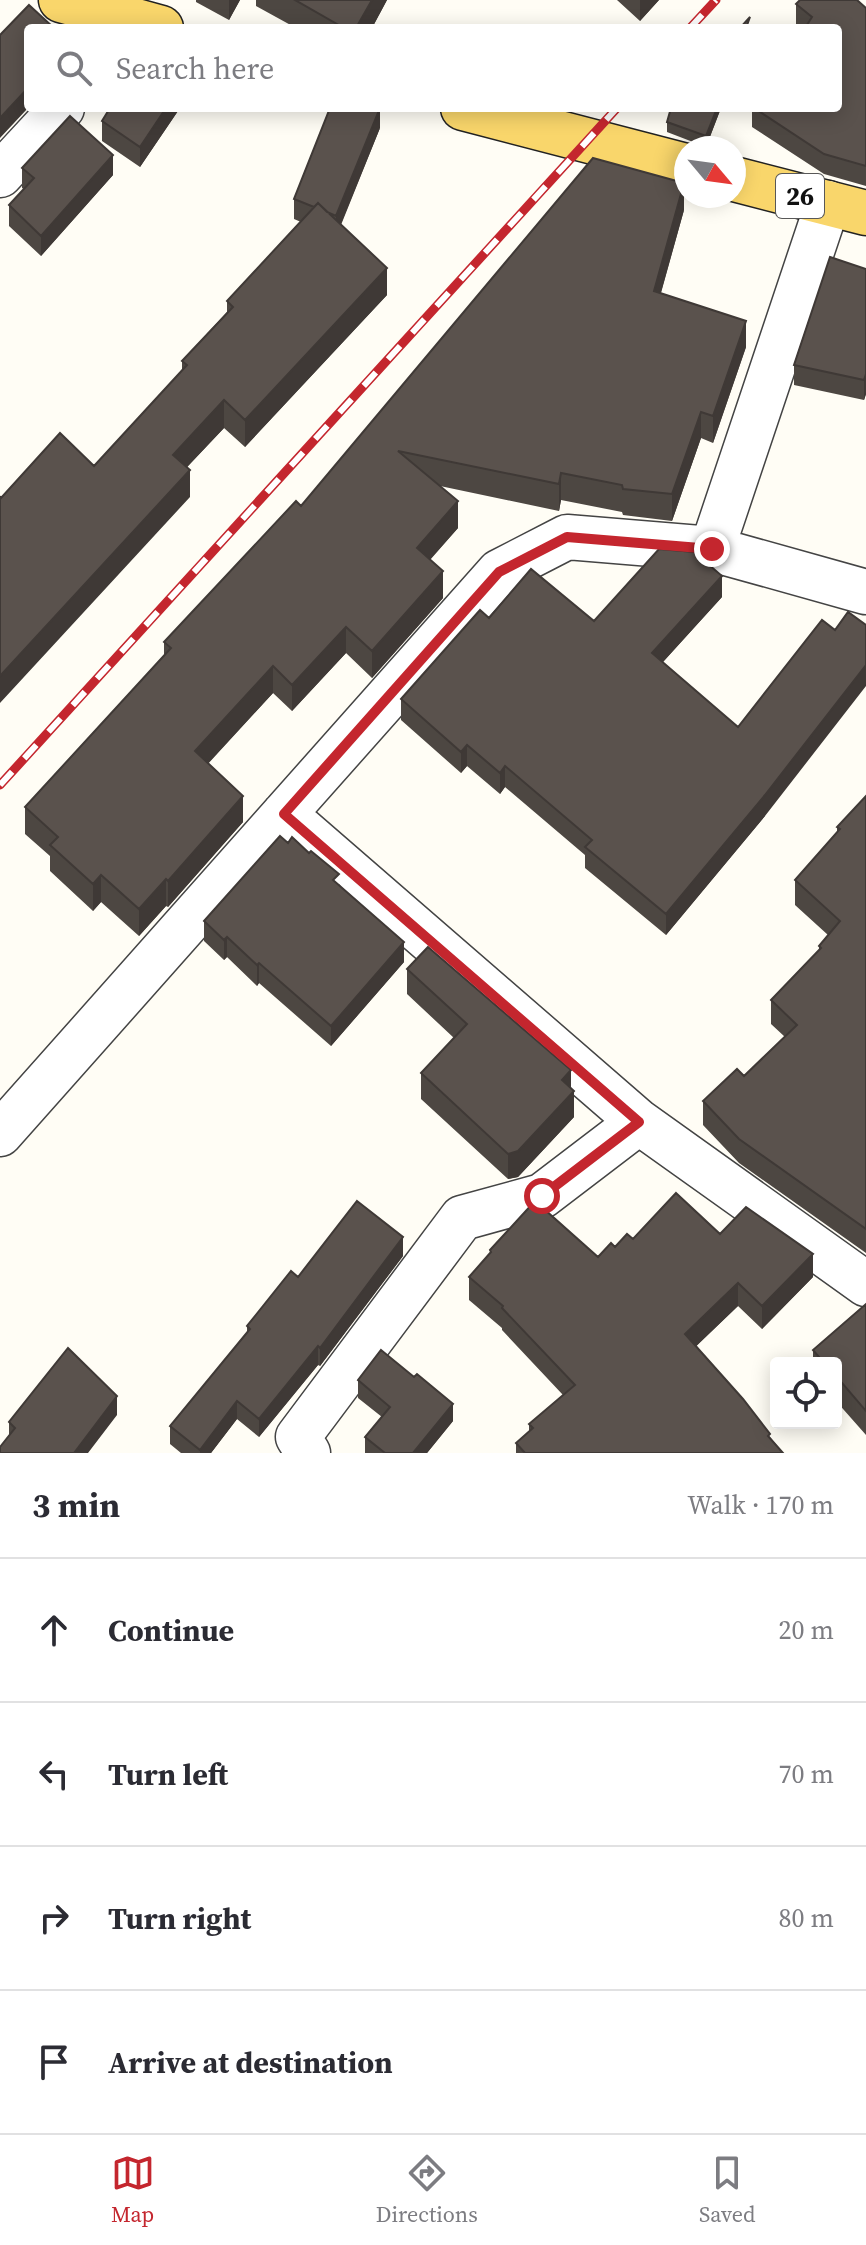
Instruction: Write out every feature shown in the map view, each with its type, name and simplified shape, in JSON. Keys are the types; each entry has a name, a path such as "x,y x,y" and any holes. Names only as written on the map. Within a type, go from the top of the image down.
{"main road":[{"path":"61,0 140,24"},
{"path":"478,112 674,163"},
{"name":"26","path":"746,182 847,208"}],"street":[{"path":"0,175 58,112"},
{"path":"712,549 847,208"},
{"path":"0,1134 499,572 567,537 712,549 866,592"},
{"path":"284,814 639,1122 866,1284"},
{"path":"308,1453 298,1437 462,1218 542,1196 639,1122"}],"building":[{"path":"295,0 372,0 358,24 337,24"},
{"path":"800,0 857,0 866,8 866,166 824,154 760,112 842,112 842,24 808,24 812,17 796,4"},
{"path":"29,5 50,24 24,24 24,92 0,118 0,35"},
{"path":"108,112 163,112 140,147 102,121"},
{"path":"328,112 378,112 336,216 318,203 314,207 294,199"},
{"path":"670,112 715,112 706,136 667,122"},
{"path":"70,116 113,155 41,236 9,205 34,178 22,168"},
{"path":"593,158 674,180 674,208 677,208 654,291 746,321 713,416 701,412 672,494 623,489 622,485 561,473 559,484 398,451 458,501 417,548 443,571 372,651 346,627 292,685 273,666 195,751 243,796 139,909 101,875 93,884 50,845 58,837 25,807 171,648 164,642 296,501 301,506"},
{"path":"318,203 387,268 245,420 224,400 173,455 190,470 0,676 0,497 60,433 94,466 187,365 182,361 233,307 227,301"},
{"path":"830,257 866,269 864,380 794,365"},
{"path":"659,549 694,552 722,576 652,653 738,727 822,620 835,630 848,612 866,625 866,665 765,795 666,914 585,847 592,840 505,766 500,773 467,745 461,752 401,699 480,610 489,618 531,569 594,621"},
{"path":"866,796 866,1229 739,1139 703,1101 737,1069 744,1076 797,1025 771,1000 821,948 819,946 840,921 795,880"},
{"path":"280,836 288,843 292,837 339,874 333,880 404,942 331,1026 259,963 257,965 227,937 224,940 204,921"},
{"path":"428,947 571,1070 562,1080 574,1091 518,1151 508,1154 421,1073 467,1024 407,969"},
{"path":"676,1193 720,1234 746,1207 813,1254 762,1306 738,1283 685,1334 743,1399 783,1453 525,1453 516,1443 533,1428 529,1424 575,1385 503,1306 469,1277 535,1201 598,1257 611,1243 615,1247 627,1234 633,1239"},
{"path":"357,1201 403,1237 320,1348 318,1346 259,1419 237,1401 200,1450 170,1426 250,1329 247,1326 291,1271 298,1277"},
{"path":"866,1304 866,1411 842,1383 842,1357 819,1357 813,1350"},
{"path":"68,1348 117,1396 74,1453 0,1453 0,1447 15,1428 9,1422"},
{"path":"381,1350 414,1377 417,1374 453,1404 413,1453 385,1453 365,1437 390,1407 358,1380"}],"railway":[{"path":"694,24 716,0"},
{"path":"0,785 613,112"}],"route":[{"path":"542,1196 639,1122 284,814 499,572 567,537 712,549"}]}
